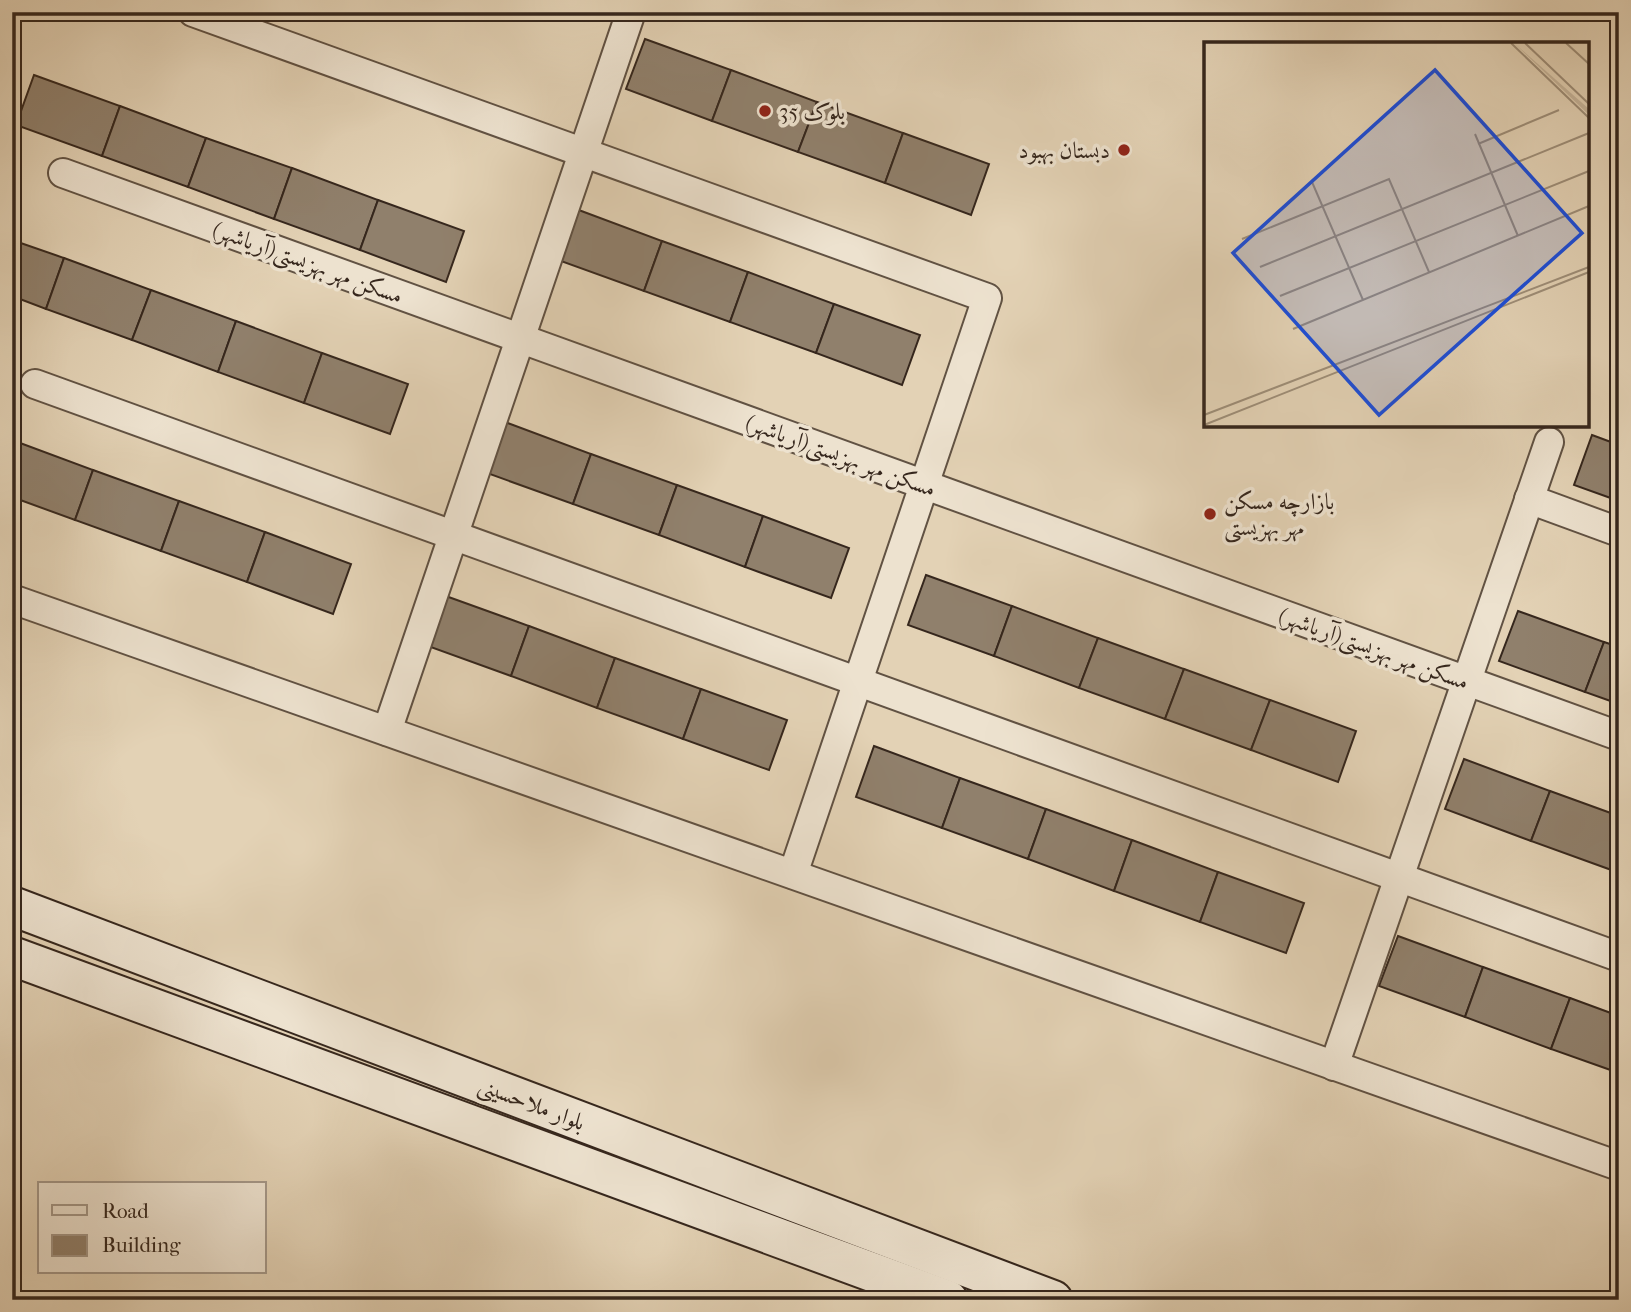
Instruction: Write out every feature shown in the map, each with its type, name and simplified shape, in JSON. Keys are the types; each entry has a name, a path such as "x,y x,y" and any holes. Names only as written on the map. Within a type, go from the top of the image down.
{"street":[{"path":"193,12 987,299 793,874"},
{"path":"387,732 631,12"},
{"name":"مسکن مهر بهزیستی(آریاشهر)","path":"64,173 1619,736"},
{"path":"35,384 1619,957"},
{"path":"1334,1066 1549,442"},
{"path":"1529,499 1619,532"},
{"path":"12,599 1619,1166"},
{"name":"بلوار ملاحسینی","path":"12,906 1053,1300"},
{"name":"بلوار ملاحسینی","path":"12,956 948,1300"}],"building":[{"path":"645,39 731,70 712,121 626,89"},
{"name":"بلوک 35","path":"731,70 817,102 798,152 712,121"},
{"path":"34,75 120,106 102,156 16,125"},
{"path":"817,102 903,133 885,183 798,152"},
{"path":"120,106 206,138 188,187 102,156"},
{"path":"903,133 989,164 971,215 885,183"},
{"path":"206,138 292,168 274,219 188,187"},
{"path":"292,168 378,200 360,250 274,219"},
{"path":"378,200 464,231 446,282 360,250"},
{"path":"576,209 662,241 644,291 558,260"},
{"path":"12,240 64,258 46,309 12,296"},
{"path":"662,241 748,272 730,322 644,291"},
{"path":"64,258 151,290 132,340 46,309"},
{"path":"748,272 834,304 816,353 730,322"},
{"path":"151,290 236,321 218,372 132,340"},
{"path":"834,304 920,335 902,385 816,353"},
{"path":"236,321 322,353 304,403 218,372"},
{"path":"322,353 408,384 390,434 304,403"},
{"path":"505,422 591,454 573,504 487,473"},
{"path":"1592,435 1619,445 1619,501 1574,485"},
{"path":"12,440 93,470 75,520 12,497"},
{"path":"591,454 677,485 659,535 573,504"},
{"path":"93,470 179,501 161,551 75,520"},
{"path":"677,485 763,516 745,567 659,535"},
{"path":"179,501 265,532 247,582 161,551"},
{"path":"763,516 849,548 831,598 745,567"},
{"path":"265,532 351,564 333,614 247,582"},
{"path":"926,575 1012,606 994,656 908,625"},
{"path":"443,595 529,626 511,676 425,645"},
{"path":"1012,606 1098,638 1079,688 994,656"},
{"path":"1518,611 1604,642 1585,692 1499,661"},
{"path":"529,626 615,658 597,708 511,676"},
{"path":"1098,638 1184,669 1165,719 1079,688"},
{"path":"1604,642 1619,647 1619,704 1585,692"},
{"path":"615,658 701,689 683,739 597,708"},
{"path":"1184,669 1270,700 1251,750 1165,719"},
{"path":"701,689 787,720 769,770 683,739"},
{"path":"1270,700 1356,731 1338,782 1251,750"},
{"path":"874,746 960,778 942,828 856,797"},
{"path":"1464,759 1550,791 1531,841 1445,809"},
{"path":"960,778 1046,809 1028,859 942,828"},
{"path":"1550,791 1619,816 1617,872 1531,841"},
{"path":"1046,809 1132,840 1114,891 1028,859"},
{"path":"1132,840 1218,872 1200,922 1114,891"},
{"path":"1218,872 1304,903 1286,953 1200,922"},
{"path":"1398,936 1483,967 1465,1017 1379,986"},
{"path":"1483,967 1570,998 1551,1049 1465,1017"},
{"path":"1570,998 1619,1016 1619,1073 1551,1049"}],"place":[{"name":"بلوک 35","path":"765,111"},
{"name":"دبستان بهبود","path":"1124,150"},
{"name":"بازارچه مسکن مهر بهزیستی","path":"1210,514"}]}
